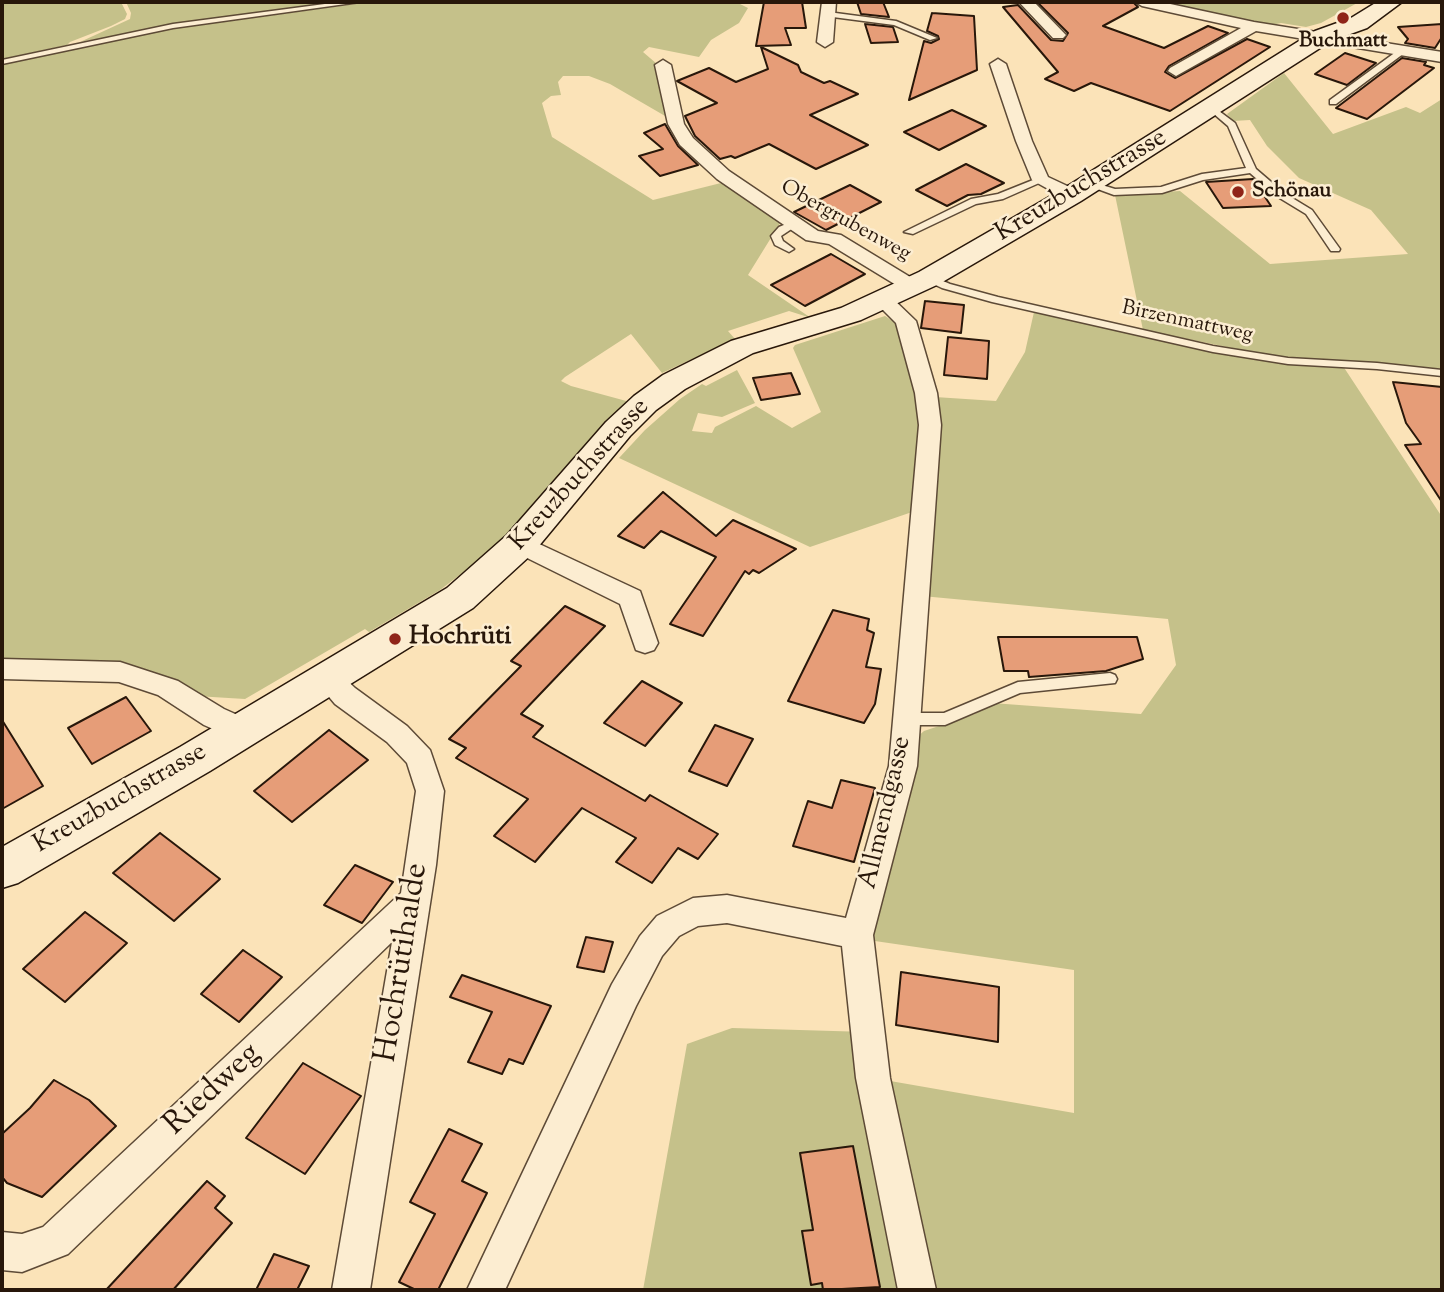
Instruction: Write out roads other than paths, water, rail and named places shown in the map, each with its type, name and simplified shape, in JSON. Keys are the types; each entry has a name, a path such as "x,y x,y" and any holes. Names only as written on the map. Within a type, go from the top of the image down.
{"street":[{"path":"1026,2 1058,34"},
{"path":"1142,2 1254,26 1403,51 1440,54"},
{"name":"Kreuzbuchstrasse","path":"1324,36 1333,24 1373,2"},
{"name":"Kreuzbuchstrasse","path":"2,869 195,759 460,598 520,544 618,429 645,403 674,382 741,347 884,301 921,283 1081,190 1324,36 1359,23 1391,2"},
{"path":"825,42 829,8"},
{"path":"1176,71 1254,26"},
{"path":"998,64 1024,141 1041,180 1081,190"},
{"name":"Obergrubenweg","path":"663,65 676,124 686,141 723,174 813,236 834,239 921,283"},
{"name":"Allmendgasse","path":"884,301 906,321 926,393 930,425 908,719 902,766 857,935 873,1078 917,1290"},
{"path":"520,544 631,598 645,643"},
{"path":"2,669 120,672 168,688 214,717 241,729"},
{"name":"Hochrütihalde","path":"328,678 345,696 397,734 419,758 430,791 351,1290"},
{"name":"Riedweg","path":"2,1251 22,1252 55,1241 413,902"},
{"path":"486,1290 624,995 652,946 668,926 693,912 727,909 857,935"}],"lane":[{"path":"2,62 173,26 356,2"},
{"path":"829,8 897,23 933,38"},
{"path":"1333,102 1403,51"},
{"path":"1211,108 1232,125 1252,170 1281,195 1309,212 1335,249"},
{"path":"1081,190 1161,190 1202,177 1252,170"},
{"path":"909,232 974,201 1000,197 1041,180"},
{"path":"789,249 779,243 776,236 794,224"},
{"name":"Birzenmattweg","path":"921,283 946,286 996,300 1213,349 1288,361 1442,373"},
{"path":"908,719 945,719 1018,688 1110,679"}],"place":[{"name":"Buchmatt","path":"1343,18"},
{"name":"Schönau","path":"1238,192"},
{"name":"Hochrüti","path":"395,639"}]}
